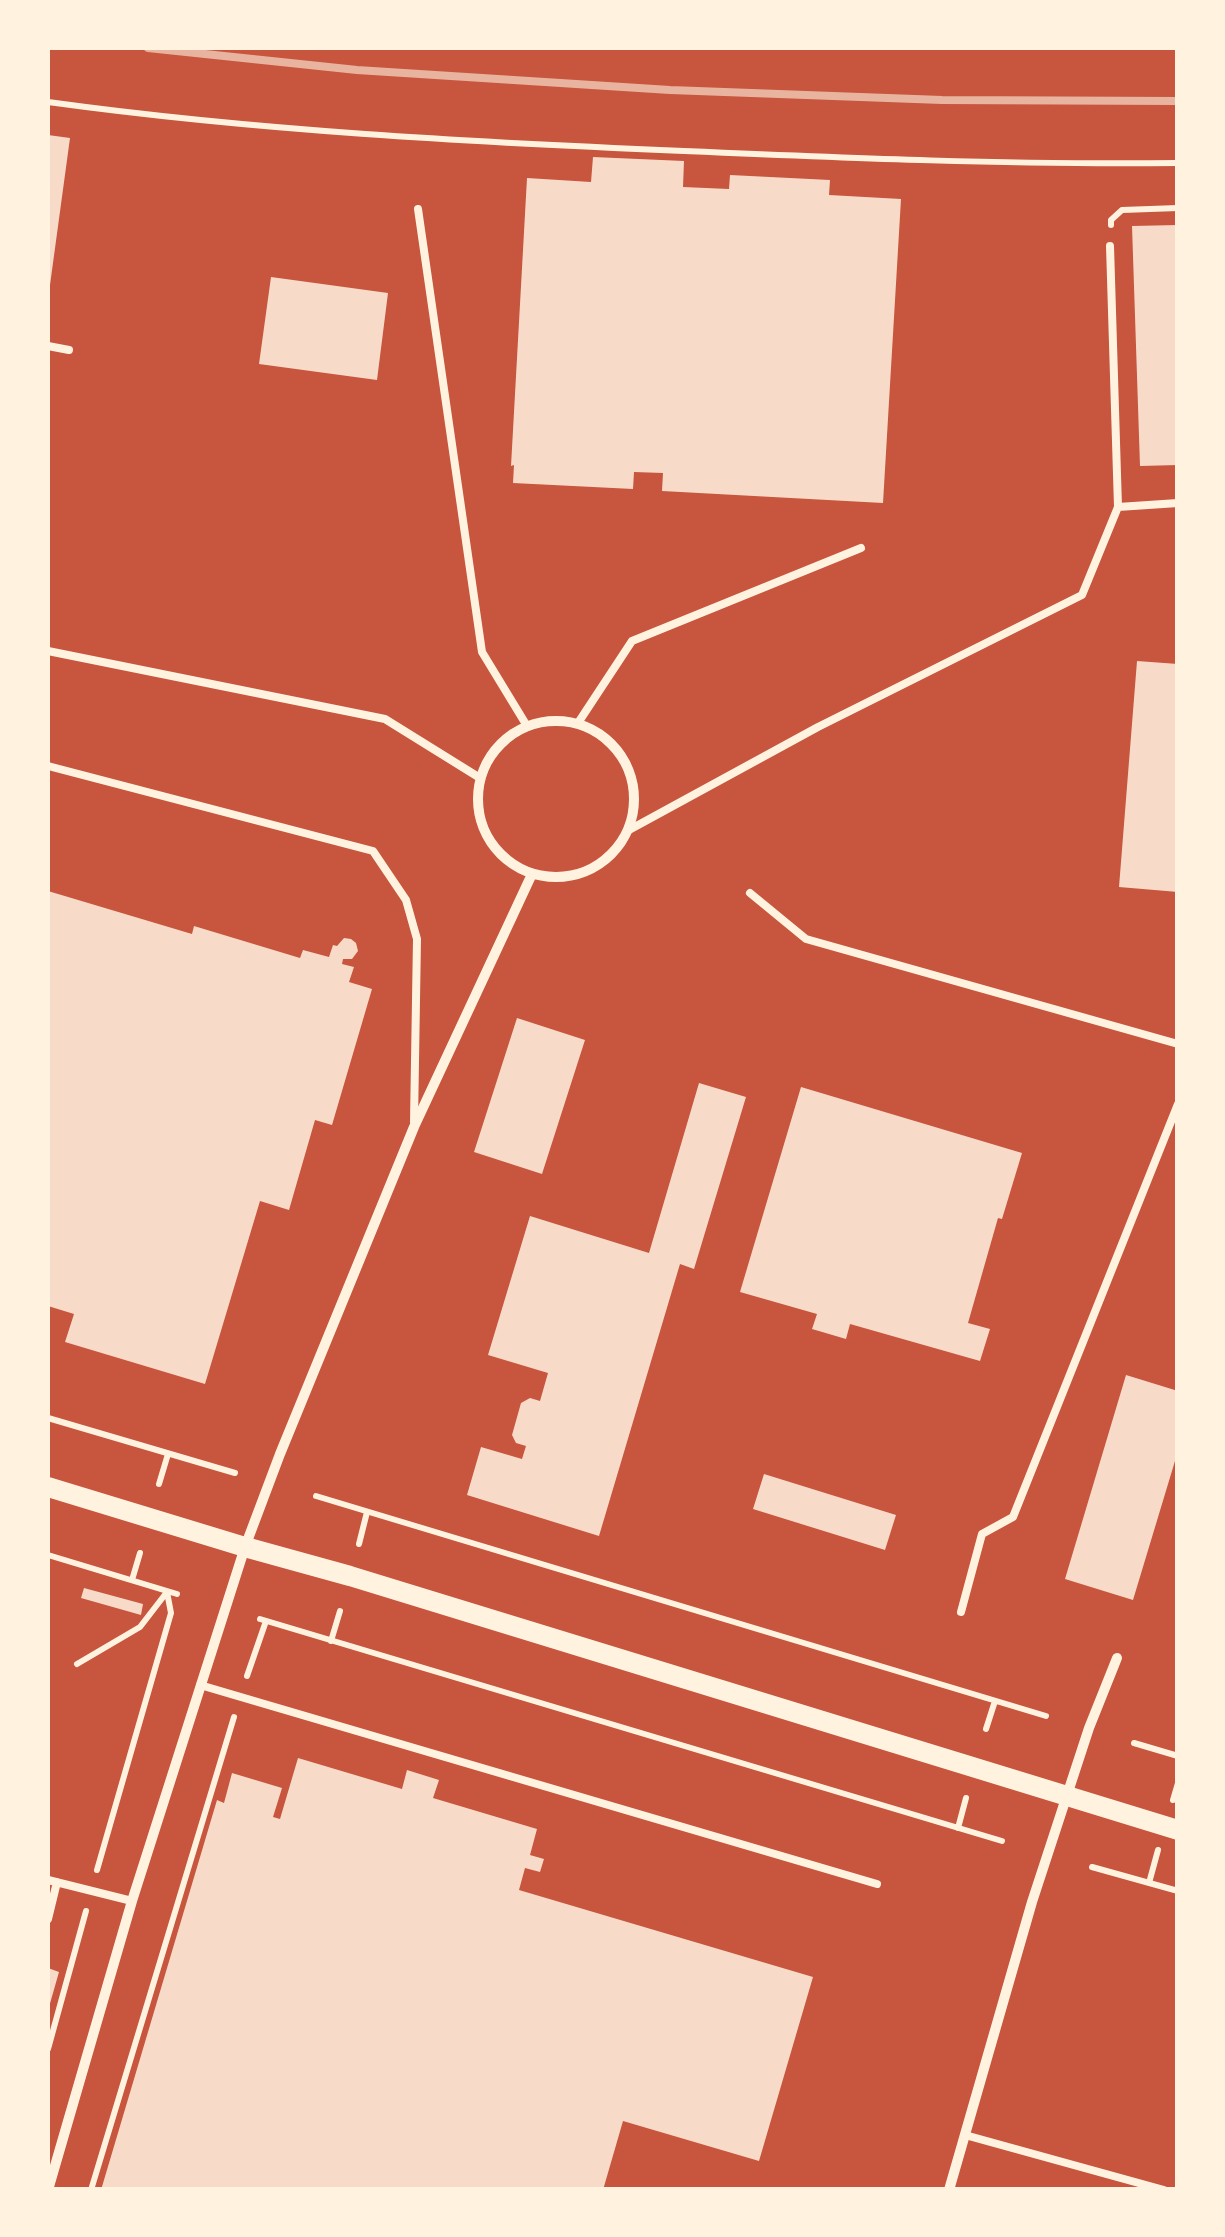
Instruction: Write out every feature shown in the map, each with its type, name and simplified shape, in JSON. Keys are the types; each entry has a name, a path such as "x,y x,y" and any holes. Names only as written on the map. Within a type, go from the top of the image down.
{"main road":[{"path":"48,1487 1178,1830"}],"street":[{"path":"552,720 578,722 602,734 621,753 632,777 635,804 629,830 617,850 578,874 555,878 532,874 510,863 482,825 478,802 480,778 490,756 506,738 527,726 552,720"},
{"path":"48,2190 132,1901 245,1547 414,1127 532,874"},
{"path":"949,2190 1047,1854 1116,1658"}],"lane":[{"path":"418,209 482,652 527,726"},
{"path":"629,830 818,727 1082,595 1118,507 1110,246"},
{"path":"48,346 69,350"},
{"path":"1118,507 1178,503"},
{"path":"578,722 632,642 861,548"},
{"path":"48,651 385,718 480,778"},
{"path":"48,766 373,851 406,900 416,939 414,1127"},
{"path":"750,893 806,939 1178,1044"},
{"path":"961,1612 982,1534 1013,1518 1178,1104"},
{"path":"200,1685 877,1884"},
{"path":"48,1919 52,1881 132,1901"},
{"path":"965,2135 1164,2190"}],"path":[{"path":"48,102 264,127 475,142 917,160 1178,163"},
{"path":"1110,246 1111,220 1122,210 1178,208"},
{"path":"48,1418 235,1473"},
{"path":"159,1484 168,1454"},
{"path":"316,1496 1046,1716"},
{"path":"359,1544 368,1512"},
{"path":"132,1580 140,1553"},
{"path":"48,1555 177,1594"},
{"path":"77,1664 140,1627 167,1592"},
{"path":"48,2049 171,1613 167,1592"},
{"path":"331,1641 340,1610"},
{"path":"91,2190 263,1620 1002,1841"},
{"path":"986,1729 995,1701"},
{"path":"1134,1743 1178,1756"},
{"path":"958,1828 966,1798"},
{"path":"1149,1882 1157,1854"},
{"path":"1092,1867 1178,1891"},
{"path":"61,1945 75,1949"}],"building":[{"path":"48,135 70,138 50,285 48,285"},
{"path":"593,157 684,161 683,187 729,189 730,175 830,180 829,195 901,199 883,503 662,491 663,473 634,472 633,489 513,483 527,178 591,182"},
{"path":"1178,225 1178,465 1140,466 1132,226"},
{"path":"271,277 388,293 377,380 259,364"},
{"path":"1137,661 1178,664 1178,892 1119,887"},
{"path":"48,891 192,934 194,926 300,958 303,950 329,957 333,945 344,938 351,939 358,951 352,959 343,959 342,964 354,967 349,982 372,989 332,1125 315,1120 289,1210 260,1201 205,1384 65,1342 74,1314 48,1306"},
{"path":"517,1018 585,1040 542,1174 474,1152"},
{"path":"699,1083 746,1097 694,1269 680,1264 599,1536 467,1495 481,1447 522,1459 526,1446 516,1443 512,1435 521,1403 530,1398 540,1401 548,1373 488,1355 530,1216 649,1253"},
{"path":"801,1087 1022,1153 1002,1219 998,1218 968,1323 990,1329 980,1361 850,1324 846,1339 812,1329 817,1314 740,1292"},
{"path":"1126,1375 1178,1391 1178,1451 1133,1600 1065,1579"},
{"path":"764,1474 896,1515 885,1550 753,1509"},
{"path":"84,1588 143,1604 141,1615 81,1598"},
{"path":"298,1758 402,1789 407,1770 439,1780 433,1798 537,1829 530,1855 544,1859 540,1872 525,1868 519,1890 813,1977 759,2161 623,2121 603,2190 101,2190 217,1800 224,1803 232,1773 282,1788 273,1817 280,1819"},
{"path":"48,1968 59,1972 49,2007 48,2007"}],"railway":[{"path":"148,48 357,70 670,90 942,100 1178,101"}]}
